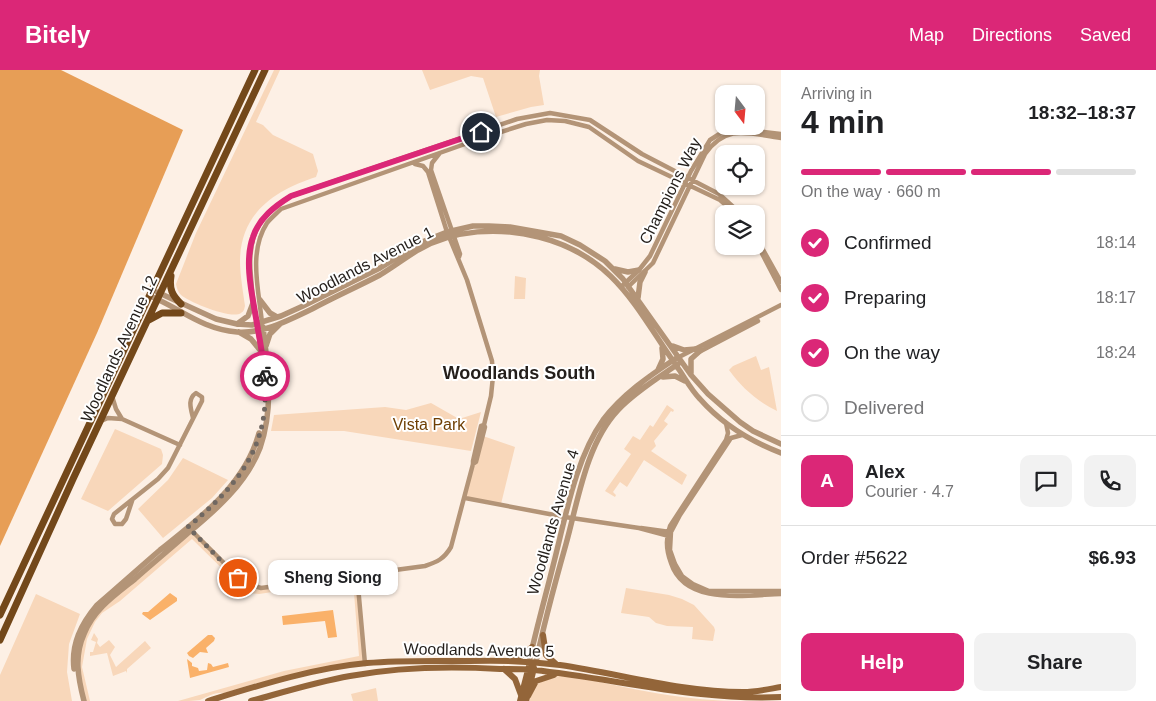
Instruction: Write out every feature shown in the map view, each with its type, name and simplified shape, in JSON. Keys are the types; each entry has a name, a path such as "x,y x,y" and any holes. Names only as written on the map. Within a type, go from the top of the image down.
{"main road":[{"name":"Woodlands Avenue 12","path":"0,615 255,70"},
{"name":"Woodlands Avenue 12","path":"0,640 265,70"},
{"path":"172,268 171,291 181,304"},
{"path":"148,321 162,313 181,314"},
{"path":"543,635 546,655 553,662 560,665"},
{"path":"504,661 521,656 532,646"},
{"name":"Woodlands Avenue 5","path":"208,701 280,680 321,671 366,664 420,660 532,662 560,665 664,684 713,690 744,692 781,687"},
{"name":"Woodlands Avenue 4","path":"524,699 532,662"},
{"name":"Woodlands Avenue 5","path":"250,701 348,676 451,667 560,673 704,699 742,701 781,697"},
{"path":"504,669 515,680 524,699 538,679 560,673"},
{"path":"321,671 327,673 346,670 348,676"}],"street":[{"path":"260,326 253,303 249,258 252,238 261,221 278,204 291,196 517,119 550,113 590,120 726,205"},
{"path":"82,701 73,661 75,644 87,617 97,605 218,508 240,483 260,448 268,412 270,380 260,326 257,247 268,222 281,210 526,124 547,120 565,121 589,127 638,161 718,194 730,205"},
{"name":"Champions Way","path":"626,286 653,263 689,182 714,142 727,134 743,132 781,136"},
{"path":"190,529 238,578 244,583 253,586 270,587 425,566 442,560 451,548 473,464 476,462 485,427 493,376 492,361 431,170 432,163 441,153"},
{"path":"408,165 417,164 426,169 450,234"},
{"name":"Woodlands Avenue 1","path":"151,293 216,319 237,324 260,326 380,268 422,242 489,226 510,227 560,236 580,245 612,268 626,286 654,333 700,399 726,423 742,434 781,453"},
{"name":"Woodlands Avenue 1","path":"159,296 181,314 203,324 237,332 260,326 280,324 380,275 417,250 450,234 504,232 538,237 562,244 590,258 626,286 638,298 691,375 708,394 753,431 781,444"},
{"path":"765,253 781,282"},
{"path":"763,255 781,290"},
{"path":"612,268 628,272 642,271 638,298"},
{"path":"325,295 341,294"},
{"path":"260,300 270,313 277,318"},
{"path":"237,324 248,316 253,303"},
{"path":"681,359 781,307"},
{"path":"263,350 270,334 280,324"},
{"path":"654,333 656,325"},
{"path":"237,332 251,338 263,350"},
{"path":"655,374 663,360 661,343"},
{"path":"669,343 684,350 699,350"},
{"path":"691,375 691,360 699,350"},
{"name":"Woodlands Avenue 4","path":"532,662 532,646 565,517 584,454 598,428 622,399 655,374 681,359"},
{"name":"Woodlands Avenue 4","path":"532,662 543,635 573,517 597,440 618,410 674,363"},
{"path":"654,381 670,375 680,378 689,384"},
{"path":"132,500 126,519 122,524 115,524 112,519 114,514 166,472 172,463 202,401 202,397 196,393 191,398 190,403 193,418"},
{"path":"112,396 116,409 122,419"},
{"path":"101,421 108,418 122,419 180,444"},
{"path":"726,423 728,433 726,440 677,513 669,534 670,550 677,570 682,576 701,588 716,592 781,592"},
{"path":"669,534 731,438 742,434"},
{"path":"464,498 565,517 645,528 669,534"},
{"path":"357,575 366,664"}],"green space":[{"path":"274,70 280,70 256,122 263,125 273,135 313,154 318,171 316,177 301,182 275,196 263,205 254,216 242,243 240,260 245,307 241,313 236,315 229,314 201,306 186,298 179,293 176,284 196,233"},
{"path":"422,70 540,70 539,76 544,105 496,117 483,78 471,76 430,90"},
{"path":"515,276 526,278 525,299 514,299"},
{"path":"756,356 761,370 769,367 777,411 750,394 729,370 733,366"},
{"name":"Vista Park","path":"431,403 459,419 481,412 471,451 344,431 271,431 274,415 385,407 406,410"},
{"path":"667,405 674,410 673,412 671,411 664,421 668,424 654,441 656,446 651,451 687,475 682,485 644,460 627,487 620,482 613,492 616,495 615,497 605,491 631,454 624,449 633,436 640,440 650,425 653,427"},
{"path":"115,429 161,449 163,455 162,464 108,511 81,499"},
{"path":"483,436 515,447 501,504 465,498"},
{"path":"183,458 228,480 212,498 163,538 138,509 168,480"},
{"path":"192,531 238,578 260,589 357,575 366,662 253,684 224,693 214,694 200,700 178,701 284,671 359,656 353,580 259,594 247,593 192,539 120,601 102,613 95,622 87,639 82,667 90,701 85,701 81,682 80,648 84,635 100,608"},
{"path":"626,588 669,595 694,605 714,627 713,641 692,639 693,627 667,626 656,623 649,617 621,613"},
{"path":"36,594 80,614 69,644 67,672 72,701 0,701 0,675"},
{"path":"94,633 100,647 109,640 115,647 110,655 116,667 145,641 151,648 127,669 127,673 126,671 113,676 107,653 90,656 90,652 93,652 96,642 91,640"},
{"path":"560,673 669,695 735,701 527,701 533,686"},
{"path":"376,688 378,701 353,701 351,694"}],"shaded area":[{"path":"0,70 61,70 183,130 97,333 0,546"},
{"path":"170,593 177,598 177,601 150,620 142,614 143,612 148,612"},
{"path":"333,610 337,637 328,638 325,621 283,625 282,616"},
{"path":"208,635 212,635 215,638 206,648 208,653 200,652 193,658 189,656 187,653"},
{"path":"187,659 199,671 207,670 208,663 213,667 228,663 229,667 190,678"}],"way so far":[{"path":"238,578 188,527 215,504 237,480 256,446 264,416 265,376"}],"place":[{"name":"Sheng Siong","path":"238,578"}],"district":[{"name":"Woodlands South","path":"519,373"}],"route":[{"path":"265,376 253,303 249,258 252,238 268,212 291,196 481,132"}]}
